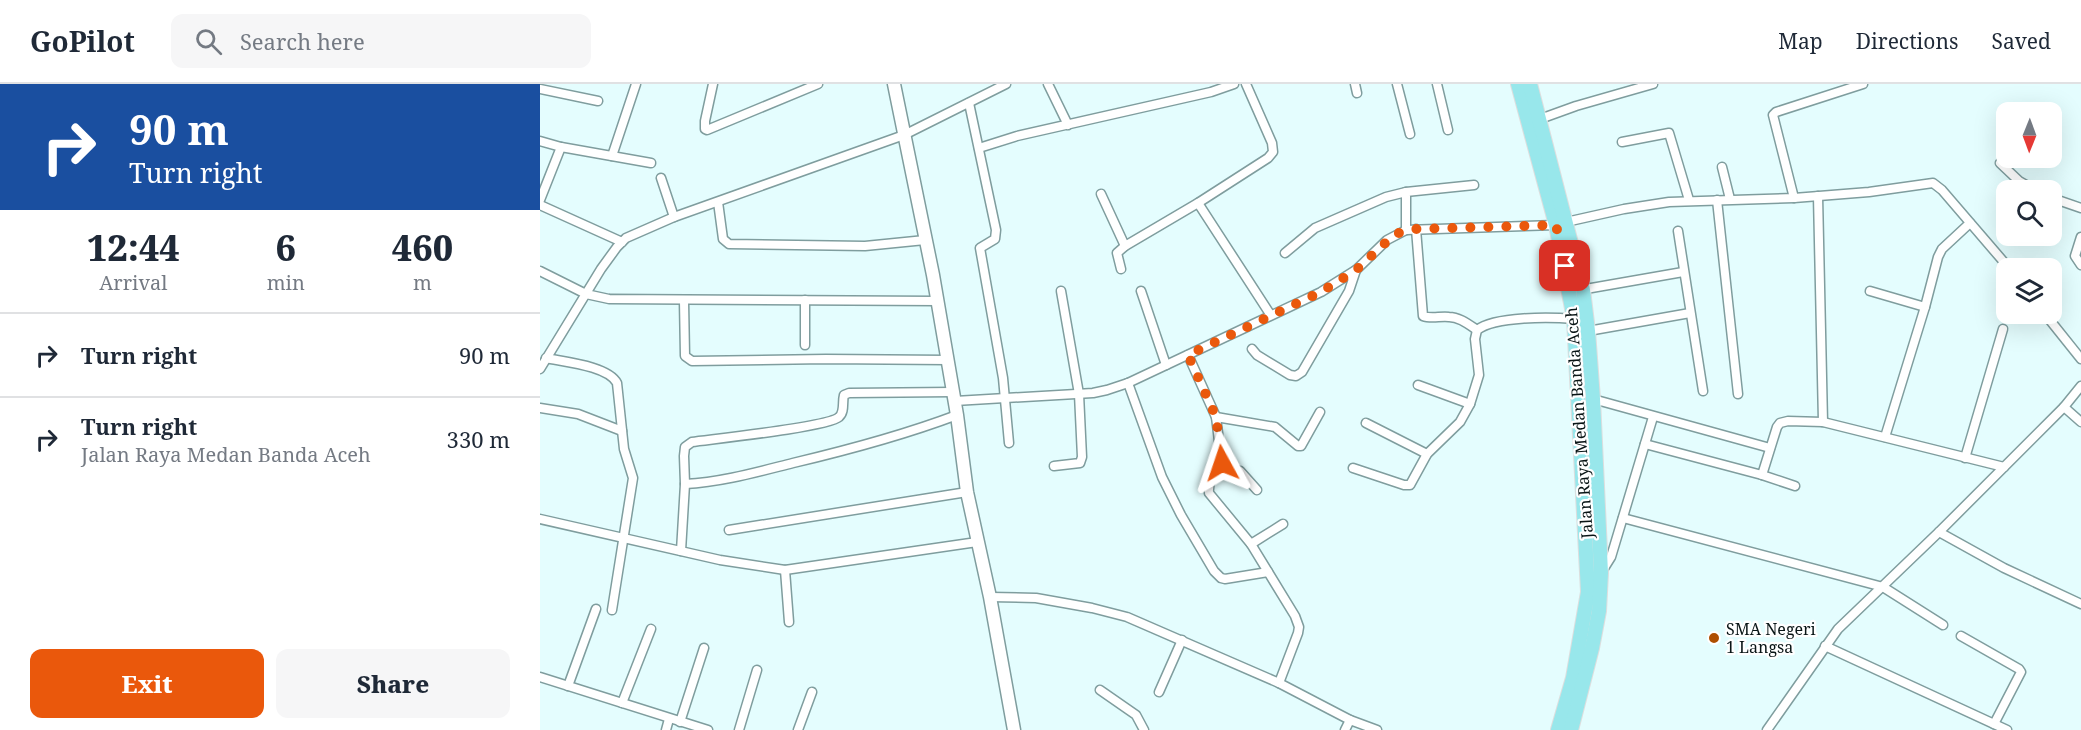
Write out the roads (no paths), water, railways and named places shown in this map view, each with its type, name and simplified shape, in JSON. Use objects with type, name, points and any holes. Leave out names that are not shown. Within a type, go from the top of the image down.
[{"type":"main road","points":[[894,84],[938,301],[967,492],[976,542],[990,597],[1014,730]]},
{"type":"main road","points":[[1518,84],[1561,224]]},
{"type":"main road","points":[[1530,84],[1540,119],[1576,291],[1588,331],[1593,399],[1601,573],[1596,631],[1571,730]]},
{"type":"main road","name":"Jalan Raya Medan Banda Aceh","points":[[1558,730],[1572,678],[1588,592],[1575,319],[1576,291]]},
{"type":"street","points":[[612,156],[636,84]]},
{"type":"street","points":[[713,84],[705,129],[818,84]]},
{"type":"street","points":[[540,369],[613,252],[635,233],[904,135],[1006,84]]},
{"type":"street","points":[[1048,84],[1068,125]]},
{"type":"street","points":[[979,148],[1017,136],[1211,92],[1234,84]]},
{"type":"street","points":[[1121,269],[1117,253],[1125,246],[1198,203],[1268,158],[1273,152],[1272,143],[1246,84]]},
{"type":"street","points":[[1397,84],[1410,134]]},
{"type":"street","points":[[1437,84],[1448,130]]},
{"type":"street","points":[[1540,119],[1653,84]]},
{"type":"street","points":[[1794,198],[1773,115],[1776,112],[1863,84]]},
{"type":"street","points":[[540,88],[598,101]]},
{"type":"street","points":[[969,103],[996,237],[980,248],[1006,397],[1009,443]]},
{"type":"street","points":[[1622,142],[1669,134],[1689,200]]},
{"type":"street","points":[[540,141],[561,147],[651,163]]},
{"type":"street","points":[[540,200],[561,147]]},
{"type":"street","points":[[1722,166],[1730,199]]},
{"type":"street","points":[[2005,168],[2018,180]]},
{"type":"street","points":[[661,178],[674,217]]},
{"type":"street","points":[[681,550],[685,484],[684,451],[692,442],[810,425],[836,419],[842,411],[843,398],[849,393],[1006,397],[1079,394],[1107,390],[1128,383],[1270,314],[1321,292],[1356,270],[1387,240],[1406,230],[1561,224],[1648,204],[1689,200],[1794,198],[1869,192],[1933,183],[1942,190],[2000,258]]},
{"type":"street","points":[[1285,253],[1315,228],[1386,197],[1406,192],[1474,185]]},
{"type":"street","points":[[1406,192],[1406,230]]},
{"type":"street","points":[[1101,194],[1125,246]]},
{"type":"street","points":[[1818,196],[1823,422]]},
{"type":"street","points":[[1717,200],[1738,394]]},
{"type":"street","points":[[2062,201],[2081,208]]},
{"type":"street","points":[[718,202],[723,239],[729,244],[864,246],[925,240]]},
{"type":"street","points":[[1198,203],[1270,314]]},
{"type":"street","points":[[540,205],[622,242]]},
{"type":"street","points":[[1885,437],[1925,307],[1938,256],[1942,249],[1970,223]]},
{"type":"street","points":[[1416,229],[1423,316],[1427,318],[1451,317],[1477,330]]},
{"type":"street","points":[[1678,231],[1703,391]]},
{"type":"street","points":[[2081,237],[2075,256],[2081,265]]},
{"type":"street","points":[[1252,349],[1257,355],[1290,375],[1296,376],[1302,372],[1349,291],[1356,270]]},
{"type":"street","points":[[540,271],[586,294],[609,299],[938,301]]},
{"type":"street","points":[[1576,291],[1683,272]]},
{"type":"street","points":[[1054,466],[1080,463],[1082,459],[1079,394],[1061,291]]},
{"type":"street","points":[[1141,291],[1166,365]]},
{"type":"street","points":[[1870,291],[1925,307]]},
{"type":"street","points":[[806,300],[806,345]]},
{"type":"street","points":[[684,301],[685,356],[692,361],[948,360]]},
{"type":"street","points":[[1588,331],[1690,313]]},
{"type":"street","points":[[1353,468],[1410,485],[1427,454],[1460,422],[1470,404],[1479,375],[1475,339],[1477,330],[1486,325],[1516,320],[1545,317],[1575,319]]},
{"type":"street","points":[[2053,324],[2081,359]]},
{"type":"street","points":[[1965,458],[2003,329]]},
{"type":"street","points":[[1188,355],[1216,417],[1224,468]]},
{"type":"street","points":[[546,358],[594,369],[614,378],[619,390],[622,431],[627,462],[633,478],[612,610]]},
{"type":"street","points":[[1128,383],[1162,477],[1214,571],[1225,579],[1268,572]]},
{"type":"street","points":[[1418,385],[1470,404]]},
{"type":"street","points":[[1767,730],[1825,646],[1852,613],[1883,587],[1939,532],[2064,407],[2081,386]]},
{"type":"street","points":[[1593,399],[1770,448]]},
{"type":"street","points":[[2064,407],[2081,422]]},
{"type":"street","points":[[540,408],[578,414],[622,431]]},
{"type":"street","points":[[1216,417],[1275,427],[1301,446],[1320,412]]},
{"type":"street","points":[[685,484],[722,481],[805,460],[957,415]]},
{"type":"street","points":[[1601,573],[1611,557],[1653,417]]},
{"type":"street","points":[[1762,475],[1780,423],[1788,422],[1823,422],[2004,467]]},
{"type":"street","points":[[1366,423],[1427,454]]},
{"type":"street","points":[[1646,444],[1795,486]]},
{"type":"street","points":[[1257,490],[1240,471],[1224,468],[1212,477],[1209,483],[1209,493],[1251,544],[1292,607],[1299,627],[1279,683]]},
{"type":"street","points":[[729,530],[967,492]]},
{"type":"street","points":[[1623,518],[1883,587],[1943,625]]},
{"type":"street","points":[[540,520],[785,570],[976,542]]},
{"type":"street","points":[[1251,544],[1283,524]]},
{"type":"street","points":[[1939,532],[2004,568],[2081,604]]},
{"type":"street","points":[[785,570],[789,622]]},
{"type":"street","points":[[990,597],[1036,598],[1127,617],[1279,683],[1350,720],[1377,730]]},
{"type":"street","points":[[568,686],[596,609]]},
{"type":"street","points":[[622,704],[651,629]]},
{"type":"street","points":[[1961,636],[2021,672],[1994,724]]},
{"type":"street","points":[[1159,692],[1182,640]]},
{"type":"street","points":[[1825,646],[2007,730]]},
{"type":"street","points":[[680,722],[704,648]]},
{"type":"street","points":[[739,730],[757,670]]},
{"type":"street","points":[[540,677],[708,730]]},
{"type":"street","points":[[1100,690],[1136,716],[1144,730]]},
{"type":"street","points":[[798,730],[812,692]]},
{"type":"street","points":[[666,730],[669,719]]},
{"type":"street","points":[[1345,730],[1350,720]]},
{"type":"place","name":"SMA Negeri 1 Langsa","points":[[1714,638]]}]
